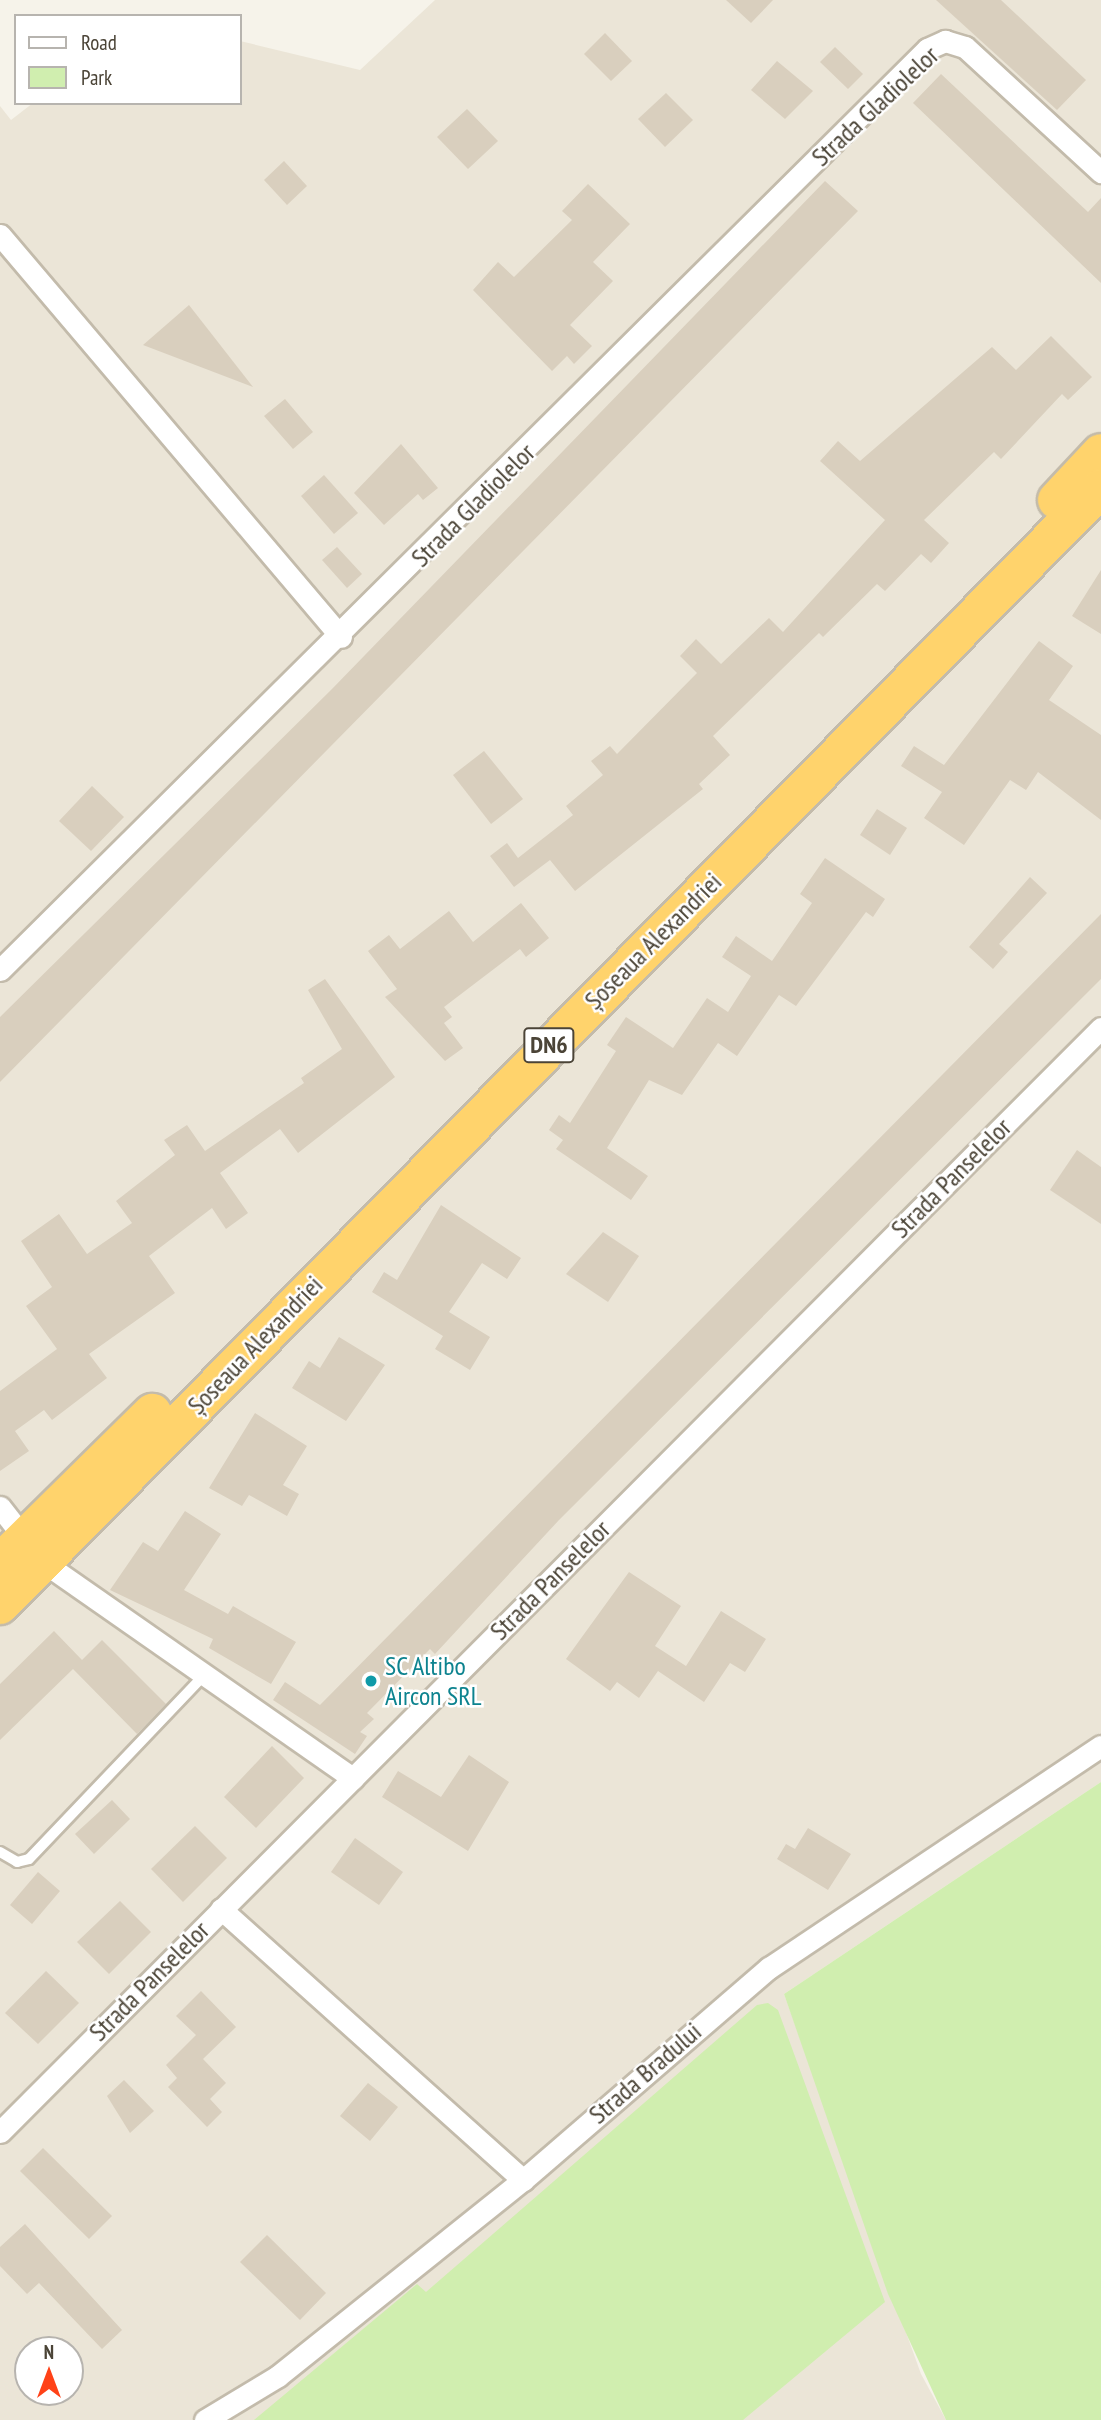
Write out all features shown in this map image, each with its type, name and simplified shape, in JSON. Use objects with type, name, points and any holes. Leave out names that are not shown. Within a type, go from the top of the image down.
[{"type":"highway","name":"Șoseaua Alexandriei","points":[[0,1605],[22,1554],[1101,453]]},
{"type":"highway","name":"Șoseaua Alexandriei","points":[[22,1554],[1101,488]]},
{"type":"street","name":"Strada Gladiolelor","points":[[0,970],[341,637],[927,49],[945,41],[965,47],[1101,172]]},
{"type":"street","points":[[0,235],[341,637]]},
{"type":"street","name":"Strada Panselelor","points":[[0,2132],[1101,1028]]},
{"type":"street","points":[[0,1507],[22,1554],[205,1674],[353,1777]]},
{"type":"street","name":"Strada Bradului","points":[[205,2420],[230,2414],[523,2180],[769,1968],[1101,1746]]},
{"type":"street","points":[[221,1909],[523,2180]]},
{"type":"lane","points":[[0,1852],[16,1861],[29,1859],[205,1674]]},
{"type":"shaded area","points":[[435,0],[1101,0],[1101,1782],[784,1994],[921,2374],[946,2420],[0,2420],[0,106],[11,120],[30,105],[242,105],[242,41],[360,70]]},
{"type":"green space","points":[[1101,1782],[1101,2420],[946,2420],[888,2294],[784,1994]]},
{"type":"green space","points":[[768,2003],[778,2010],[885,2302],[743,2420],[254,2420],[417,2284],[426,2292],[757,2005]]},
{"type":"building","points":[[726,0],[773,0],[751,23]]},
{"type":"building","points":[[936,0],[1001,0],[1086,80],[1057,110]]},
{"type":"building","points":[[605,33],[632,61],[611,81],[584,54]]},
{"type":"building","points":[[835,47],[863,74],[848,89],[820,62]]},
{"type":"building","points":[[777,61],[813,91],[785,119],[751,90]]},
{"type":"building","points":[[941,74],[1088,212],[1101,198],[1101,283],[913,103]]},
{"type":"building","points":[[666,93],[693,120],[665,147],[638,119]]},
{"type":"building","points":[[467,109],[498,141],[468,169],[437,137]]},
{"type":"building","points":[[284,161],[307,186],[287,205],[264,180]]},
{"type":"building","points":[[825,181],[858,211],[0,1082],[0,1017],[332,689]]},
{"type":"building","points":[[588,184],[630,224],[593,262],[613,281],[570,325],[592,346],[574,364],[567,356],[552,371],[473,290],[498,262],[514,277],[572,220],[562,211]]},
{"type":"building","points":[[189,305],[253,387],[143,345]]},
{"type":"building","points":[[1051,336],[1092,377],[1068,400],[1062,394],[1001,459],[994,452],[924,520],[949,543],[931,563],[921,554],[885,591],[877,584],[823,637],[819,633],[713,736],[730,755],[699,784],[703,789],[575,891],[550,860],[514,887],[490,856],[507,843],[518,858],[573,815],[566,806],[603,775],[591,761],[610,746],[617,754],[697,673],[680,656],[696,639],[721,664],[769,618],[783,632],[885,520],[820,461],[838,441],[860,461],[992,347],[1016,370]]},
{"type":"building","points":[[285,399],[313,432],[293,449],[264,416]]},
{"type":"building","points":[[401,444],[438,488],[423,500],[418,494],[384,525],[354,493]]},
{"type":"building","points":[[324,475],[358,513],[334,534],[301,496]]},
{"type":"building","points":[[337,547],[362,574],[347,588],[322,560]]},
{"type":"building","points":[[1101,570],[1101,634],[1072,616]]},
{"type":"building","points":[[1039,641],[1073,666],[1049,700],[1101,735],[1101,820],[1038,772],[1026,790],[1010,780],[964,845],[924,818],[942,792],[901,766],[914,746],[944,765]]},
{"type":"building","points":[[484,751],[523,799],[491,824],[453,775]]},
{"type":"building","points":[[92,786],[124,817],[91,851],[59,821]]},
{"type":"building","points":[[877,809],[907,828],[890,855],[860,835]]},
{"type":"building","points":[[825,858],[885,899],[873,917],[866,912],[796,1006],[779,995],[737,1056],[718,1043],[682,1095],[649,1080],[607,1148],[648,1176],[631,1200],[556,1149],[563,1140],[549,1130],[559,1115],[570,1123],[616,1051],[607,1045],[626,1017],[673,1048],[707,998],[728,1012],[751,976],[722,957],[736,936],[772,961],[812,903],[800,894]]},
{"type":"building","points":[[1030,877],[1047,893],[999,944],[1008,952],[993,969],[969,947]]},
{"type":"building","points":[[521,903],[549,938],[526,957],[520,949],[444,1007],[452,1017],[444,1023],[463,1048],[445,1061],[385,997],[397,989],[368,951],[389,935],[400,949],[449,911],[473,942]]},
{"type":"building","points":[[1101,914],[1101,979],[559,1520],[435,1654],[430,1649],[367,1713],[374,1719],[360,1732],[367,1736],[355,1754],[273,1700],[285,1682],[320,1705]]},
{"type":"building","points":[[325,979],[395,1077],[298,1153],[280,1129],[220,1173],[248,1213],[226,1229],[212,1208],[149,1256],[175,1293],[89,1354],[107,1378],[52,1420],[44,1410],[15,1431],[29,1451],[0,1471],[0,1391],[57,1349],[26,1306],[52,1287],[21,1241],[59,1214],[87,1254],[132,1223],[116,1201],[175,1155],[164,1140],[187,1125],[205,1151],[304,1083],[301,1078],[342,1049],[308,990]]},
{"type":"building","points":[[1077,1150],[1101,1167],[1101,1224],[1050,1190]]},
{"type":"building","points":[[441,1205],[521,1258],[507,1279],[482,1263],[449,1312],[490,1337],[470,1370],[435,1349],[443,1336],[372,1292],[384,1272],[397,1280]]},
{"type":"building","points":[[603,1232],[639,1256],[608,1302],[566,1274]]},
{"type":"building","points":[[339,1337],[385,1365],[346,1421],[292,1388],[309,1361],[320,1368]]},
{"type":"building","points":[[255,1413],[307,1446],[283,1485],[299,1494],[287,1516],[249,1495],[242,1506],[209,1488]]},
{"type":"building","points":[[185,1511],[221,1534],[184,1590],[228,1614],[233,1606],[296,1642],[271,1684],[209,1648],[213,1639],[110,1590],[143,1542],[158,1551]]},
{"type":"building","points":[[629,1572],[681,1606],[655,1646],[686,1666],[721,1611],[766,1639],[745,1672],[730,1663],[704,1702],[658,1671],[639,1698],[617,1682],[610,1691],[566,1659]]},
{"type":"building","points":[[54,1631],[82,1660],[102,1640],[166,1704],[137,1734],[73,1669],[0,1740],[0,1684]]},
{"type":"building","points":[[272,1746],[304,1778],[256,1828],[224,1797]]},
{"type":"building","points":[[469,1755],[509,1782],[468,1851],[382,1797],[398,1771],[441,1797]]},
{"type":"building","points":[[112,1800],[130,1819],[94,1854],[75,1834]]},
{"type":"building","points":[[195,1826],[227,1858],[183,1902],[151,1869]]},
{"type":"building","points":[[808,1828],[851,1854],[828,1890],[777,1859],[786,1844],[795,1849]]},
{"type":"building","points":[[355,1838],[403,1872],[379,1905],[331,1872]]},
{"type":"building","points":[[38,1872],[60,1891],[32,1924],[10,1905]]},
{"type":"building","points":[[120,1901],[151,1932],[109,1974],[77,1942]]},
{"type":"building","points":[[46,1971],[79,2003],[38,2044],[5,2013]]},
{"type":"building","points":[[201,1991],[236,2027],[203,2059],[226,2083],[210,2099],[222,2112],[207,2127],[168,2087],[177,2078],[166,2065],[196,2035],[176,2016]]},
{"type":"building","points":[[124,2080],[154,2111],[130,2133],[107,2096]]},
{"type":"building","points":[[368,2083],[398,2107],[370,2141],[340,2116]]},
{"type":"building","points":[[43,2148],[112,2216],[89,2239],[20,2171]]},
{"type":"building","points":[[25,2224],[122,2330],[102,2349],[39,2283],[27,2294],[0,2266],[0,2247]]},
{"type":"building","points":[[267,2235],[326,2293],[300,2320],[240,2262]]},
{"type":"place","name":"SC Altibo Aircon SRL","points":[[371,1681]]}]
